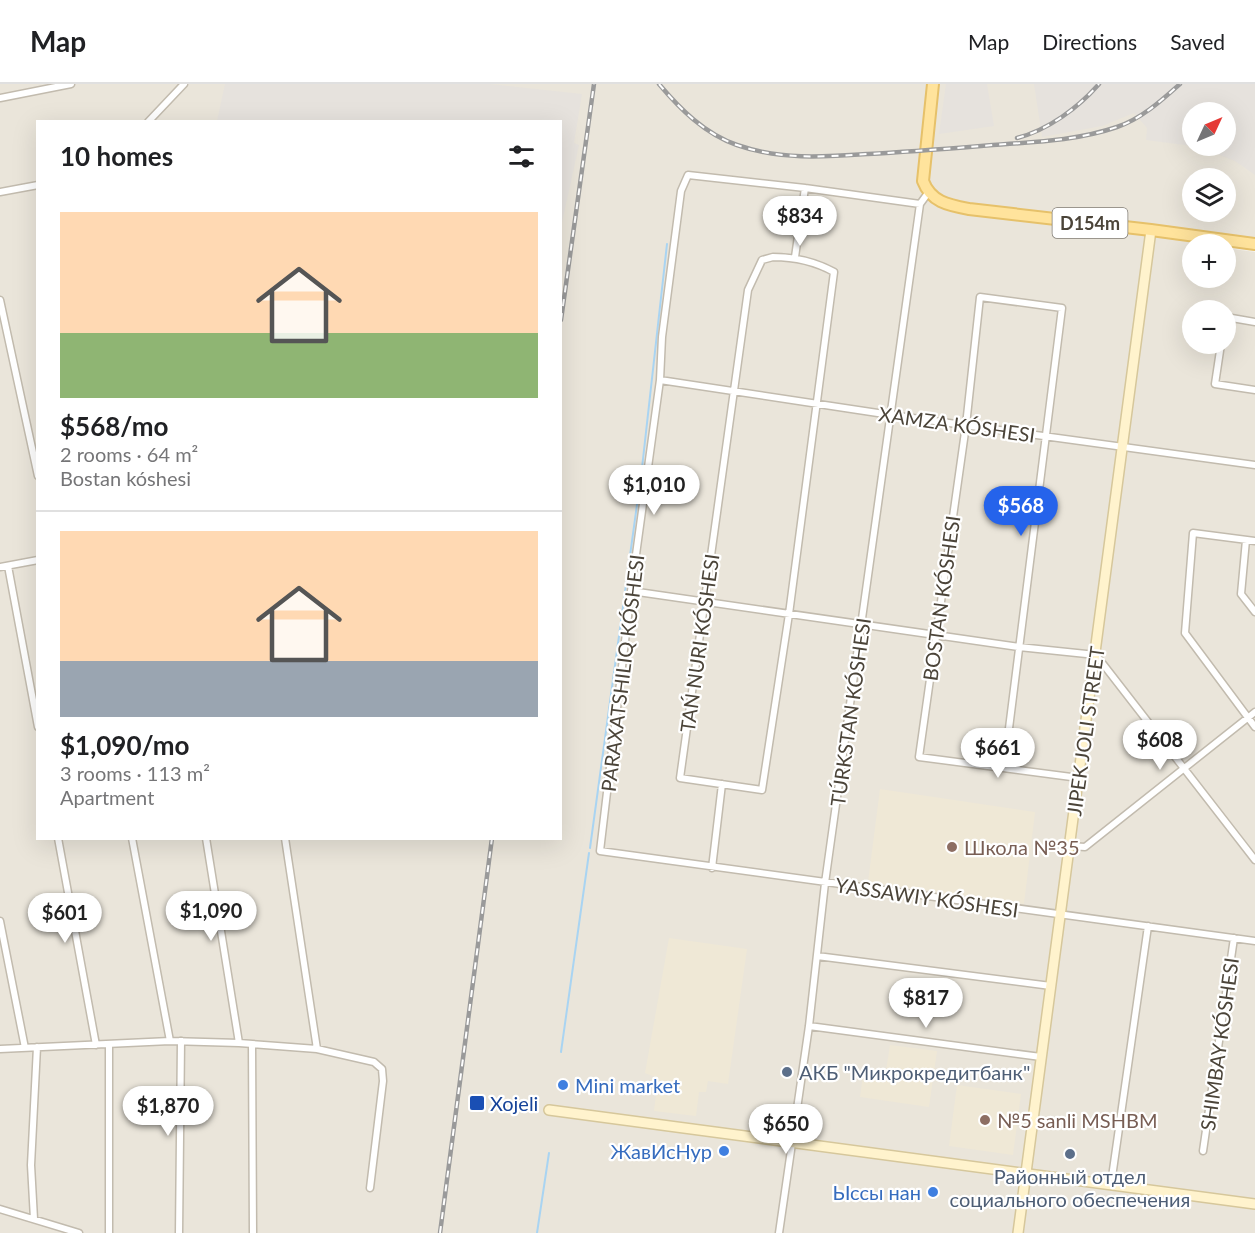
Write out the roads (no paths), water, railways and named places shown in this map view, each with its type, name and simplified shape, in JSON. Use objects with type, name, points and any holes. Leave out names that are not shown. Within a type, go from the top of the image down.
[{"type":"main road","points":[[928,193],[923,181],[923,169],[933,84]]},
{"type":"main road","name":"D154m","points":[[928,193],[950,206],[1255,244]]},
{"type":"street","points":[[0,98],[44,87],[71,84]]},
{"type":"street","points":[[150,120],[184,84]]},
{"type":"street","points":[[920,204],[688,175],[681,191],[662,337],[660,380],[631,591],[1019,647],[1096,655],[1255,860]]},
{"type":"street","points":[[0,192],[36,185]]},
{"type":"street","points":[[795,257],[805,188]]},
{"type":"street","name":"TÚRKSTAN KÓSHESI","points":[[779,1233],[809,1026],[825,883],[920,204],[928,193]]},
{"type":"street","name":"JIPEK JOLI STREET","points":[[1018,1233],[1151,230]]},
{"type":"street","points":[[773,257],[795,257],[834,272],[789,614],[762,790],[680,778],[748,290],[762,260],[773,257]]},
{"type":"street","name":"BOSTAN KÓSHESI","points":[[1004,768],[919,757],[966,425],[981,297],[1062,308],[1046,436]]},
{"type":"street","points":[[0,300],[36,465]]},
{"type":"street","points":[[1236,319],[1255,322]]},
{"type":"street","points":[[1220,354],[1215,384],[1255,390]]},
{"type":"street","name":"XAMZA KÓSHESI","points":[[660,380],[891,415],[1255,465]]},
{"type":"street","points":[[1046,436],[1004,768],[1079,778]]},
{"type":"street","points":[[1255,542],[1193,533],[1185,633],[1255,727]]},
{"type":"street","points":[[1246,540],[1241,594],[1255,612]]},
{"type":"street","points":[[0,567],[36,560]]},
{"type":"street","points":[[8,566],[36,716]]},
{"type":"street","name":"YASSAWIY KÓSHESI","points":[[631,591],[600,851],[1255,941]]},
{"type":"street","points":[[1070,846],[1085,847],[1255,712]]},
{"type":"street","points":[[712,868],[722,784]]},
{"type":"street","points":[[58,840],[96,1045]]},
{"type":"street","points":[[132,840],[170,1041]]},
{"type":"street","points":[[206,840],[239,1043]]},
{"type":"street","points":[[285,840],[317,1049]]},
{"type":"street","points":[[0,921],[25,1048]]},
{"type":"street","points":[[1111,1184],[1148,926]]},
{"type":"street","name":"SHIMBAY KÓSHESI","points":[[1203,1151],[1234,938]]},
{"type":"street","points":[[817,956],[1051,986]]},
{"type":"street","points":[[809,1026],[1041,1056]]},
{"type":"street","points":[[0,1049],[170,1041],[239,1043],[317,1049],[374,1062],[382,1069],[383,1081],[370,1188]]},
{"type":"street","points":[[179,1233],[181,1041]]},
{"type":"street","points":[[252,1044],[253,1233]]},
{"type":"street","points":[[109,1233],[110,1045]]},
{"type":"street","points":[[34,1219],[31,1165],[37,1047]]},
{"type":"street","points":[[549,1110],[1255,1204]]},
{"type":"street","points":[[0,1209],[79,1233]]},
{"type":"waterway","points":[[590,848],[642,468],[667,244]]},
{"type":"waterway","points":[[561,1052],[589,853]]},
{"type":"waterway","points":[[537,1233],[549,1153]]},
{"type":"railway","points":[[562,313],[594,84]]},
{"type":"railway","points":[[659,84],[694,120],[725,140],[769,153],[818,156],[1033,142],[1084,136],[1117,127],[1134,119],[1180,84]]},
{"type":"railway","points":[[1017,138],[1040,130],[1062,117],[1099,84]]},
{"type":"railway","points":[[440,1233],[492,840]]},
{"type":"place","name":"Школа №35","points":[[952,847]]},
{"type":"place","name":"АКБ \"Микрокредитбанк\"","points":[[787,1072]]},
{"type":"place","name":"Mini market","points":[[563,1085]]},
{"type":"place","name":"Xojeli","points":[[477,1103]]},
{"type":"place","name":"№5 sanli MSHBM","points":[[985,1120]]},
{"type":"place","name":"ЖавИсНур","points":[[724,1151]]},
{"type":"place","name":"Районный отдел социального обеспечения","points":[[1070,1154]]},
{"type":"place","name":"Ыссы нан","points":[[933,1192]]}]
